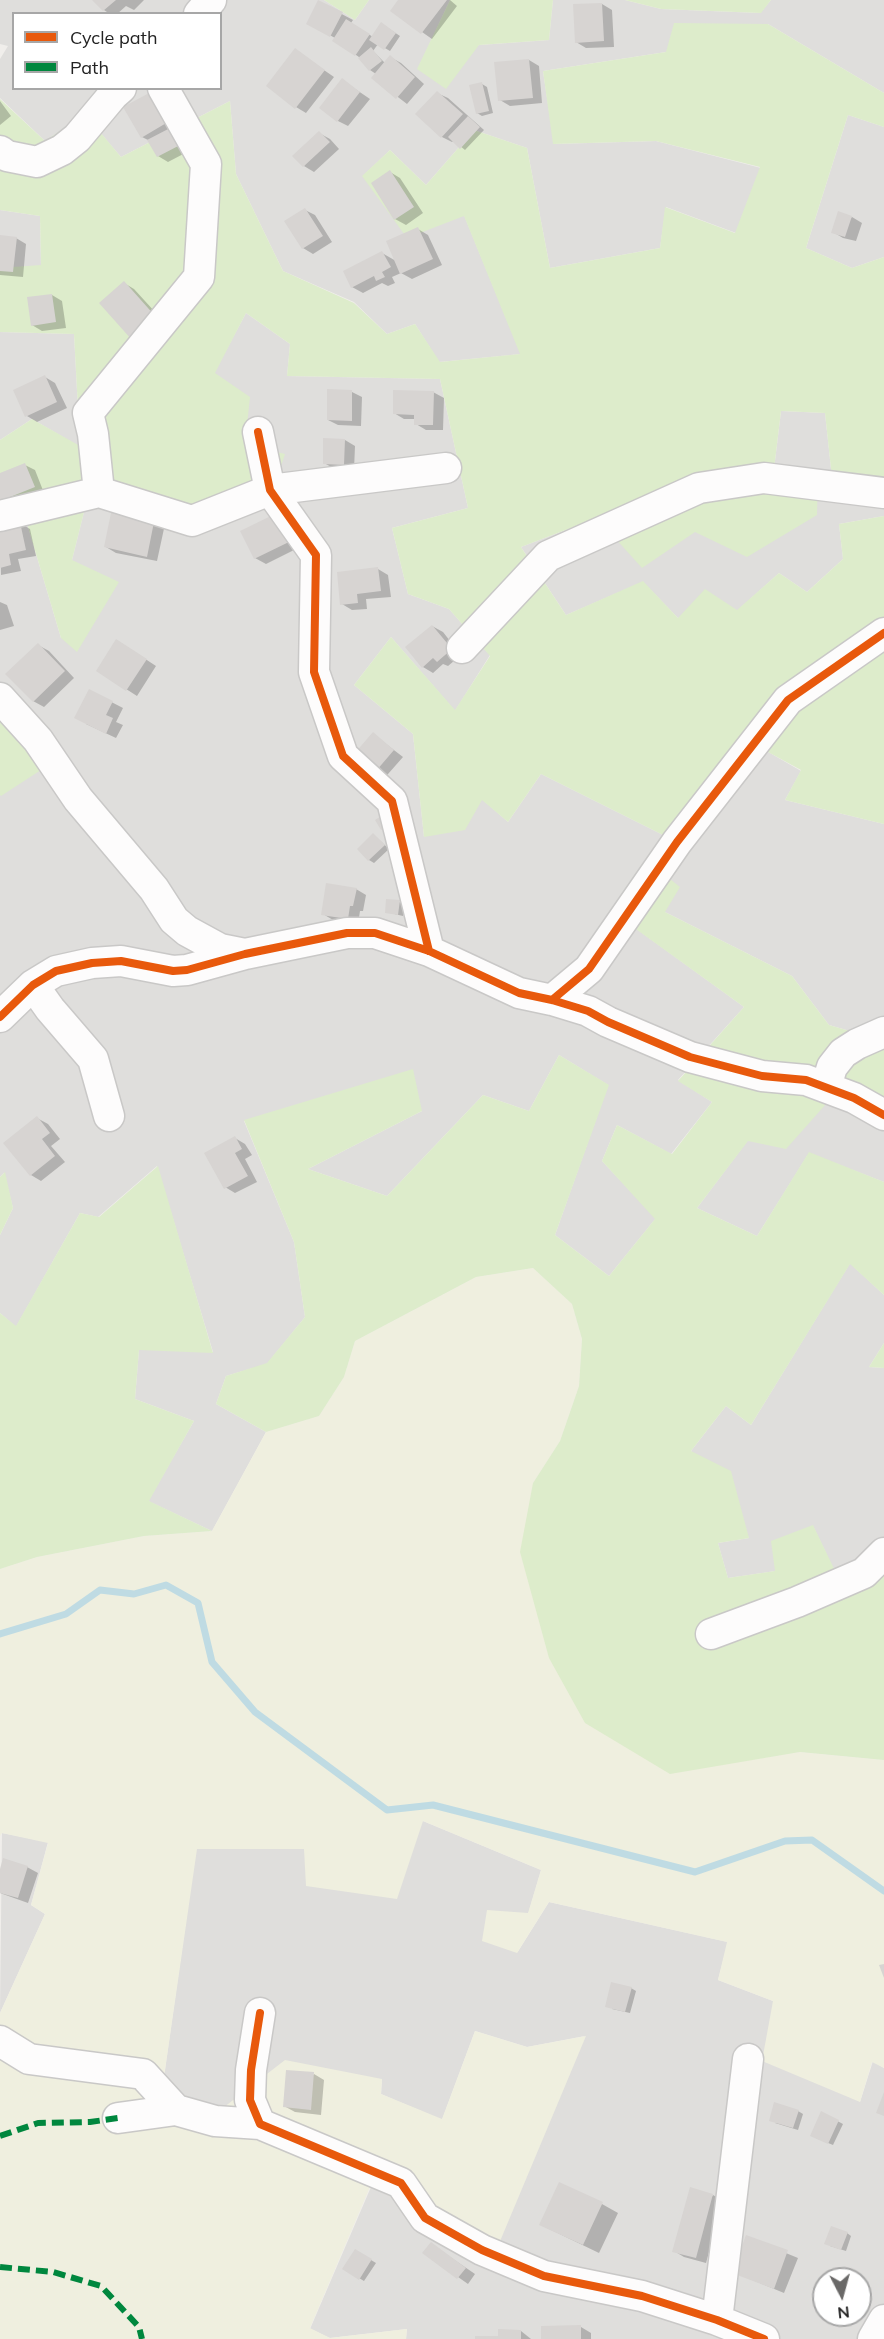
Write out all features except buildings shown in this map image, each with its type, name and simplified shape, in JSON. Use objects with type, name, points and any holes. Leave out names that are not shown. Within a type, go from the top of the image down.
[{"type":"street","points":[[201,12],[211,0]]},
{"type":"street","points":[[0,151],[7,156],[37,162],[62,150],[77,138],[118,90]]},
{"type":"street","points":[[99,492],[93,434],[88,413],[199,277],[206,164],[163,90]]},
{"type":"street","points":[[258,432],[270,490],[316,555],[314,672],[343,756],[392,801],[429,951]]},
{"type":"street","points":[[0,516],[99,492],[192,521],[270,490],[446,468]]},
{"type":"street","points":[[462,648],[548,556],[699,488],[764,478],[884,493]]},
{"type":"street","points":[[552,1000],[589,969],[677,842],[788,700],[884,633]]},
{"type":"street","points":[[0,698],[38,740],[78,799],[154,889],[174,920],[187,931],[220,949],[245,954]]},
{"type":"street","points":[[0,1017],[33,985],[56,971],[92,963],[121,961],[173,971],[187,970],[245,954],[346,933],[375,933],[429,951],[519,993],[588,1011],[690,1057],[741,1072],[806,1080],[854,1098],[884,1115]]},
{"type":"street","points":[[33,985],[50,1009],[93,1059],[109,1116]]},
{"type":"street","points":[[826,1087],[832,1067],[843,1053],[884,1032]]},
{"type":"street","points":[[711,1634],[864,1573],[884,1553]]},
{"type":"street","points":[[260,2013],[251,2070],[250,2100],[260,2124]]},
{"type":"street","points":[[0,2041],[29,2060],[143,2074],[176,2110]]},
{"type":"street","points":[[705,2325],[748,2059]]},
{"type":"street","points":[[118,2118],[176,2110],[215,2121],[260,2124],[401,2183],[425,2218],[493,2254],[544,2276],[642,2296],[705,2325],[764,2339]]},
{"type":"street","points":[[873,2339],[884,2319]]},
{"type":"shaded area","points":[[0,0],[324,0],[355,20],[369,0],[450,0],[418,69],[479,45],[549,40],[553,0],[625,0],[661,9],[760,13],[771,0],[884,0],[884,93],[768,24],[666,52],[543,71],[554,144],[656,141],[761,168],[736,233],[666,207],[660,248],[550,268],[527,148],[474,130],[426,185],[390,150],[363,176],[464,215],[521,354],[439,362],[415,324],[387,334],[354,302],[283,271],[236,174],[230,101],[121,157],[85,115],[45,141],[0,98],[0,59],[8,46],[0,44]]},
{"type":"shaded area","points":[[848,115],[884,127],[884,257],[852,268],[806,248]]},
{"type":"shaded area","points":[[0,210],[40,216],[41,266],[0,268]]},
{"type":"shaded area","points":[[246,313],[290,344],[287,376],[440,379],[468,508],[392,528],[408,594],[449,609],[490,655],[455,711],[391,637],[354,685],[413,734],[424,837],[482,799],[508,822],[541,774],[671,839],[746,739],[801,771],[785,800],[884,824],[884,1026],[874,1038],[829,1025],[792,976],[665,912],[616,914],[744,1007],[678,1080],[712,1102],[671,1154],[617,1125],[602,1161],[656,1218],[609,1276],[555,1235],[608,1085],[559,1055],[529,1111],[483,1095],[387,1196],[308,1169],[422,1111],[244,1121],[294,1242],[305,1317],[267,1364],[226,1376],[216,1404],[266,1432],[212,1531],[148,1501],[194,1421],[135,1399],[139,1349],[213,1352],[157,1166],[98,1217],[80,1213],[16,1327],[0,1313],[0,1235],[13,1208],[4,1173],[0,1177],[0,506],[20,500],[61,638],[72,560],[92,480],[245,444],[214,373]]},
{"type":"shaded area","points":[[0,332],[74,334],[80,447],[32,419],[0,440]]},
{"type":"shaded area","points":[[781,411],[825,413],[832,478],[884,478],[884,516],[839,524],[843,559],[807,592],[779,573],[737,611],[678,618],[643,582],[566,615],[521,547],[597,518],[774,469]]},
{"type":"shaded area","points":[[835,1094],[884,1116],[884,1182],[809,1153],[757,1236],[697,1208],[748,1140]]},
{"type":"shaded area","points":[[850,1263],[884,1295],[884,1343],[869,1367],[884,1368],[884,1558],[839,1581],[813,1526],[776,1571],[728,1578],[718,1543],[749,1538],[691,1451],[726,1406],[751,1425]]},
{"type":"shaded area","points":[[423,1821],[541,1870],[517,1953],[549,1902],[728,1942],[718,1980],[773,2001],[860,2102],[873,2061],[884,2068],[884,2339],[406,2339],[407,2329],[330,2338],[310,2329],[371,2187],[585,2036],[527,2047],[475,2031],[442,2120],[381,2094],[382,2079],[207,2122],[162,2091],[196,1849],[305,1849]]},
{"type":"shaded area","points":[[2,1833],[48,1842],[31,1905],[45,1914],[0,2013]]},
{"type":"green space","points":[[324,0],[369,0],[355,20]]},
{"type":"green space","points":[[450,0],[553,0],[549,40],[479,45],[446,89],[417,69]]},
{"type":"green space","points":[[625,0],[771,0],[761,13],[661,9]]},
{"type":"green space","points":[[674,23],[768,24],[884,93],[884,127],[848,115],[806,248],[852,268],[884,257],[884,478],[832,478],[825,413],[781,411],[774,469],[818,472],[817,515],[747,557],[695,532],[642,568],[597,518],[521,547],[566,615],[643,581],[678,618],[705,589],[737,610],[779,573],[807,592],[843,559],[839,524],[884,516],[884,824],[785,800],[801,770],[746,740],[671,839],[541,774],[508,822],[482,800],[465,830],[424,837],[413,734],[354,685],[391,637],[455,710],[490,656],[449,609],[408,594],[392,528],[468,508],[440,379],[287,376],[290,344],[246,313],[215,373],[250,397],[245,444],[285,454],[276,481],[205,512],[92,480],[72,560],[119,582],[77,652],[61,638],[20,500],[0,506],[0,440],[32,419],[80,446],[74,334],[0,332],[0,268],[41,265],[40,216],[0,210],[0,99],[45,141],[85,114],[121,157],[230,101],[236,174],[283,271],[354,303],[387,334],[415,324],[440,362],[520,354],[464,216],[407,238],[362,176],[390,150],[426,185],[474,130],[527,148],[550,268],[660,248],[665,207],[735,233],[760,167],[656,141],[553,144],[543,71],[666,52]]},
{"type":"green space","points":[[0,685],[41,770],[1,796],[0,795]]},
{"type":"green space","points":[[646,860],[680,887],[665,912],[792,976],[829,1025],[874,1038],[884,1026],[884,1116],[835,1094],[786,1149],[748,1141],[697,1208],[757,1236],[809,1152],[884,1182],[884,1295],[850,1264],[751,1425],[726,1406],[691,1451],[731,1471],[749,1538],[718,1543],[728,1578],[775,1571],[771,1541],[813,1525],[840,1581],[884,1558],[884,1760],[800,1752],[670,1774],[585,1723],[549,1658],[520,1552],[533,1483],[560,1441],[579,1386],[582,1339],[572,1304],[533,1268],[476,1277],[355,1341],[344,1377],[319,1416],[266,1432],[216,1404],[226,1376],[267,1363],[305,1317],[294,1242],[244,1120],[413,1069],[422,1111],[308,1169],[387,1196],[483,1095],[529,1111],[559,1055],[609,1085],[555,1235],[609,1276],[655,1219],[602,1161],[617,1125],[672,1154],[712,1102],[678,1081],[744,1007],[615,914]]},
{"type":"green space","points":[[158,1166],[213,1353],[139,1350],[135,1399],[194,1421],[149,1501],[212,1531],[144,1536],[37,1557],[0,1569],[0,1313],[16,1326],[80,1213],[99,1217]]},
{"type":"green space","points":[[5,1172],[13,1208],[0,1235],[0,1177]]},
{"type":"green space","points":[[533,1268],[572,1304],[582,1339],[579,1386],[560,1441],[533,1483],[737,1762],[800,1752],[884,1760],[884,2068],[872,2062],[860,2102],[762,2061],[773,2001],[718,1980],[727,1942],[549,1902],[517,1953],[482,1941],[487,1910],[528,1913],[541,1870],[423,1821],[397,1899],[306,1886],[304,1849],[197,1849],[162,2091],[206,2121],[285,2060],[382,2079],[381,2094],[442,2119],[475,2031],[527,2047],[586,2036],[498,2246],[370,2187],[310,2328],[330,2338],[407,2329],[406,2339],[0,2339],[0,2013],[45,1914],[31,1905],[48,1843],[2,1833],[0,1836],[0,1569],[37,1557],[144,1536],[212,1531],[266,1432],[319,1416],[344,1377],[355,1341],[476,1277]]},
{"type":"green space","points":[[884,1343],[884,1368],[869,1367]]},
{"type":"waterway","points":[[0,1634],[66,1614],[100,1590],[134,1594],[166,1585],[198,1603],[212,1662],[255,1712],[387,1810],[433,1805],[695,1872],[785,1841],[812,1840],[884,1891]]},
{"type":"marked path","points":[[0,2136],[38,2123],[90,2122],[118,2118]]},
{"type":"marked path","points":[[0,2267],[53,2272],[101,2286],[139,2327],[142,2339]]},
{"type":"cycle path","points":[[258,432],[270,490],[316,555],[314,672],[343,756],[392,801],[429,951]]},
{"type":"cycle path","points":[[552,1000],[589,969],[677,842],[788,700],[884,633]]},
{"type":"cycle path","points":[[0,1017],[33,985],[56,971],[92,963],[121,961],[173,971],[187,970],[245,954],[347,933],[375,933],[429,951],[519,993],[588,1011],[608,1022],[690,1057],[762,1076],[806,1080],[854,1098],[884,1115]]},
{"type":"cycle path","points":[[260,2013],[251,2070],[250,2100],[260,2124],[401,2183],[425,2218],[482,2250],[544,2276],[642,2296],[717,2320],[764,2339]]}]
